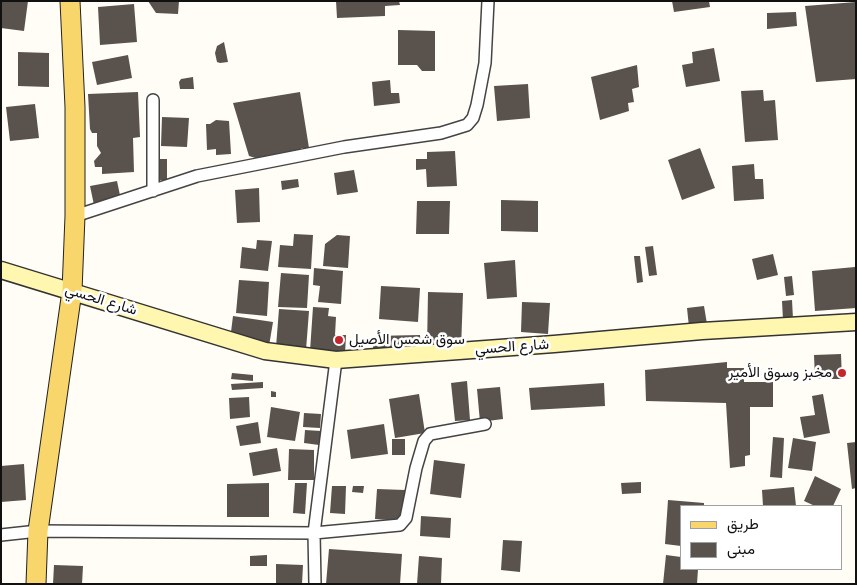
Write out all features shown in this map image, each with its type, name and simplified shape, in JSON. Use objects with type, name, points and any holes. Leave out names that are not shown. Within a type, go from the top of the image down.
[{"type":"main road","points":[[36,584],[38,531],[72,291],[75,216],[75,107],[70,1]]},
{"type":"street","points":[[75,216],[197,176],[344,147],[441,134],[467,125],[473,118],[477,106],[485,63],[488,1]]},
{"type":"street","points":[[153,100],[153,191]]},
{"type":"street","name":"شارع الحسي","points":[[1,270],[265,351],[336,360],[702,331],[856,322]]},
{"type":"street","points":[[315,584],[314,533],[336,360]]},
{"type":"street","points":[[1,534],[38,531],[314,533],[400,525],[406,518],[416,468],[424,441],[430,434],[486,424]]},
{"type":"building","points":[[1,1],[28,1],[24,31],[1,28]]},
{"type":"building","points":[[148,1],[179,1],[178,14],[156,13]]},
{"type":"building","points":[[336,1],[399,1],[400,5],[385,6],[385,16],[337,18]]},
{"type":"building","points":[[672,1],[709,1],[710,7],[674,12]]},
{"type":"building","points":[[856,2],[856,79],[816,82],[805,6]]},
{"type":"building","points":[[134,4],[137,42],[100,45],[98,7]]},
{"type":"building","points":[[796,12],[797,26],[767,29],[767,13]]},
{"type":"building","points":[[398,30],[435,31],[435,71],[422,71],[417,65],[398,65]]},
{"type":"building","points":[[224,42],[228,62],[220,63],[217,62],[215,53],[217,46]]},
{"type":"building","points":[[714,48],[720,81],[686,87],[682,65],[693,63],[692,52]]},
{"type":"building","points":[[18,52],[49,53],[49,87],[18,86]]},
{"type":"building","points":[[128,55],[132,78],[97,85],[92,62]]},
{"type":"building","points":[[637,65],[639,87],[632,89],[634,102],[628,103],[629,111],[600,120],[591,77]]},
{"type":"building","points":[[193,77],[194,89],[180,89],[179,82],[181,79]]},
{"type":"building","points":[[390,80],[391,93],[399,93],[400,103],[374,106],[372,82]]},
{"type":"building","points":[[528,84],[530,118],[497,121],[494,86]]},
{"type":"building","points":[[763,90],[764,101],[775,100],[778,140],[745,142],[741,91]]},
{"type":"building","points":[[138,92],[140,137],[133,138],[134,172],[102,174],[102,167],[95,167],[94,161],[101,153],[97,146],[97,133],[92,133],[90,129],[88,94]]},
{"type":"building","points":[[300,92],[309,148],[301,148],[302,152],[259,159],[249,156],[233,103]]},
{"type":"building","points":[[35,104],[39,138],[10,141],[6,107]]},
{"type":"building","points":[[162,117],[189,118],[187,147],[161,146]]},
{"type":"building","points":[[216,120],[229,121],[231,154],[216,155],[216,149],[207,150],[206,124]]},
{"type":"building","points":[[700,148],[715,188],[682,200],[668,160]]},
{"type":"building","points":[[455,151],[457,186],[427,187],[426,169],[416,170],[416,159],[427,159],[427,152]]},
{"type":"building","points":[[159,159],[167,159],[167,180],[159,180]]},
{"type":"building","points":[[754,164],[755,179],[763,179],[764,199],[734,201],[732,166]]},
{"type":"building","points":[[354,170],[358,192],[337,195],[334,173]]},
{"type":"building","points":[[298,179],[299,187],[282,190],[281,181]]},
{"type":"building","points":[[117,181],[121,200],[94,205],[90,186]]},
{"type":"building","points":[[259,188],[260,222],[237,223],[235,190]]},
{"type":"building","points":[[501,200],[538,201],[538,232],[501,231]]},
{"type":"building","points":[[417,201],[450,201],[449,234],[416,234]]},
{"type":"building","points":[[294,234],[313,235],[311,269],[278,267],[280,245],[293,246]]},
{"type":"building","points":[[337,235],[350,236],[348,268],[323,266],[325,244]]},
{"type":"building","points":[[257,240],[272,241],[268,271],[240,268],[242,247],[256,249]]},
{"type":"building","points":[[653,246],[657,275],[649,276],[645,247]]},
{"type":"building","points":[[773,254],[778,275],[757,280],[752,259]]},
{"type":"building","points":[[634,256],[640,256],[643,282],[637,283]]},
{"type":"building","points":[[515,260],[517,297],[487,299],[484,263]]},
{"type":"building","points":[[855,267],[856,308],[815,311],[812,271]]},
{"type":"building","points":[[314,268],[343,271],[341,304],[318,302],[320,286],[313,285]]},
{"type":"building","points":[[281,273],[309,275],[307,308],[278,307]]},
{"type":"building","points":[[792,276],[794,295],[786,296],[784,277]]},
{"type":"building","points":[[239,280],[269,282],[267,316],[236,313]]},
{"type":"building","points":[[381,286],[420,288],[418,322],[379,319]]},
{"type":"building","points":[[428,292],[463,293],[461,349],[427,348]]},
{"type":"building","points":[[792,300],[793,319],[783,320],[782,301]]},
{"type":"building","points":[[522,302],[550,303],[548,334],[521,332]]},
{"type":"building","points":[[704,306],[707,324],[689,327],[687,308]]},
{"type":"building","points":[[313,307],[329,308],[328,316],[336,317],[335,335],[346,335],[345,354],[310,351]]},
{"type":"building","points":[[279,309],[309,311],[306,350],[276,347]]},
{"type":"building","points":[[233,316],[273,322],[269,346],[230,340]]},
{"type":"building","points":[[420,335],[421,350],[373,352],[373,336]]},
{"type":"building","points":[[841,354],[842,379],[815,379],[814,355]]},
{"type":"building","points":[[727,362],[727,368],[744,368],[744,382],[773,382],[773,407],[750,407],[750,455],[745,456],[745,466],[730,468],[726,403],[646,401],[645,370]]},
{"type":"building","points":[[232,373],[253,375],[253,381],[231,379]]},
{"type":"building","points":[[467,381],[470,420],[455,421],[451,383]]},
{"type":"building","points":[[263,382],[263,388],[232,390],[231,384]]},
{"type":"building","points":[[604,383],[605,406],[531,410],[529,388]]},
{"type":"building","points":[[500,387],[503,419],[480,422],[477,389]]},
{"type":"building","points":[[271,391],[276,392],[276,397],[271,397]]},
{"type":"building","points":[[419,394],[425,433],[395,438],[389,399]]},
{"type":"building","points":[[823,394],[830,433],[804,438],[800,417],[815,415],[812,396]]},
{"type":"building","points":[[249,397],[250,417],[230,419],[229,398]]},
{"type":"building","points":[[271,407],[300,412],[295,441],[267,437]]},
{"type":"building","points":[[304,413],[321,414],[320,428],[303,427]]},
{"type":"building","points":[[258,422],[261,443],[240,446],[236,426]]},
{"type":"building","points":[[384,424],[388,454],[351,459],[347,430]]},
{"type":"building","points":[[305,430],[321,431],[319,445],[304,443]]},
{"type":"building","points":[[773,437],[784,438],[782,478],[770,477]]},
{"type":"building","points":[[793,438],[816,442],[812,471],[788,468]]},
{"type":"building","points":[[392,439],[405,439],[405,455],[392,455]]},
{"type":"building","points":[[856,442],[856,488],[852,489],[847,443]]},
{"type":"building","points":[[277,448],[281,471],[253,476],[249,453]]},
{"type":"building","points":[[289,449],[314,450],[314,480],[288,480]]},
{"type":"building","points":[[434,460],[465,464],[461,498],[430,494]]},
{"type":"building","points":[[24,464],[26,500],[1,502],[1,466]]},
{"type":"building","points":[[815,476],[841,489],[833,505],[813,505],[804,501]]},
{"type":"building","points":[[641,482],[641,493],[622,494],[621,483]]},
{"type":"building","points":[[269,483],[269,517],[227,517],[227,484]]},
{"type":"building","points":[[295,483],[307,483],[305,514],[293,513]]},
{"type":"building","points":[[332,486],[346,486],[345,514],[330,513]]},
{"type":"building","points":[[353,486],[364,486],[363,493],[352,492]]},
{"type":"building","points":[[794,487],[796,505],[763,505],[762,490]]},
{"type":"building","points":[[377,489],[405,490],[403,521],[375,519]]},
{"type":"building","points":[[668,500],[704,503],[704,505],[680,505],[680,546],[665,544]]},
{"type":"building","points":[[421,516],[451,518],[450,538],[420,536]]},
{"type":"building","points":[[503,540],[522,541],[520,572],[501,570]]},
{"type":"building","points":[[329,549],[402,554],[400,584],[326,584]]},
{"type":"building","points":[[267,555],[267,566],[250,566],[250,556]]},
{"type":"building","points":[[666,555],[680,557],[680,570],[698,570],[697,584],[663,584]]},
{"type":"building","points":[[419,556],[442,558],[441,584],[417,584]]},
{"type":"building","points":[[276,564],[303,565],[302,584],[276,584]]},
{"type":"building","points":[[54,565],[83,566],[82,584],[53,584]]},
{"type":"place","name":"سوق شمس الأصيل","points":[[339,340]]},
{"type":"place","name":"مخبز وسوق الأمير","points":[[842,373]]}]
